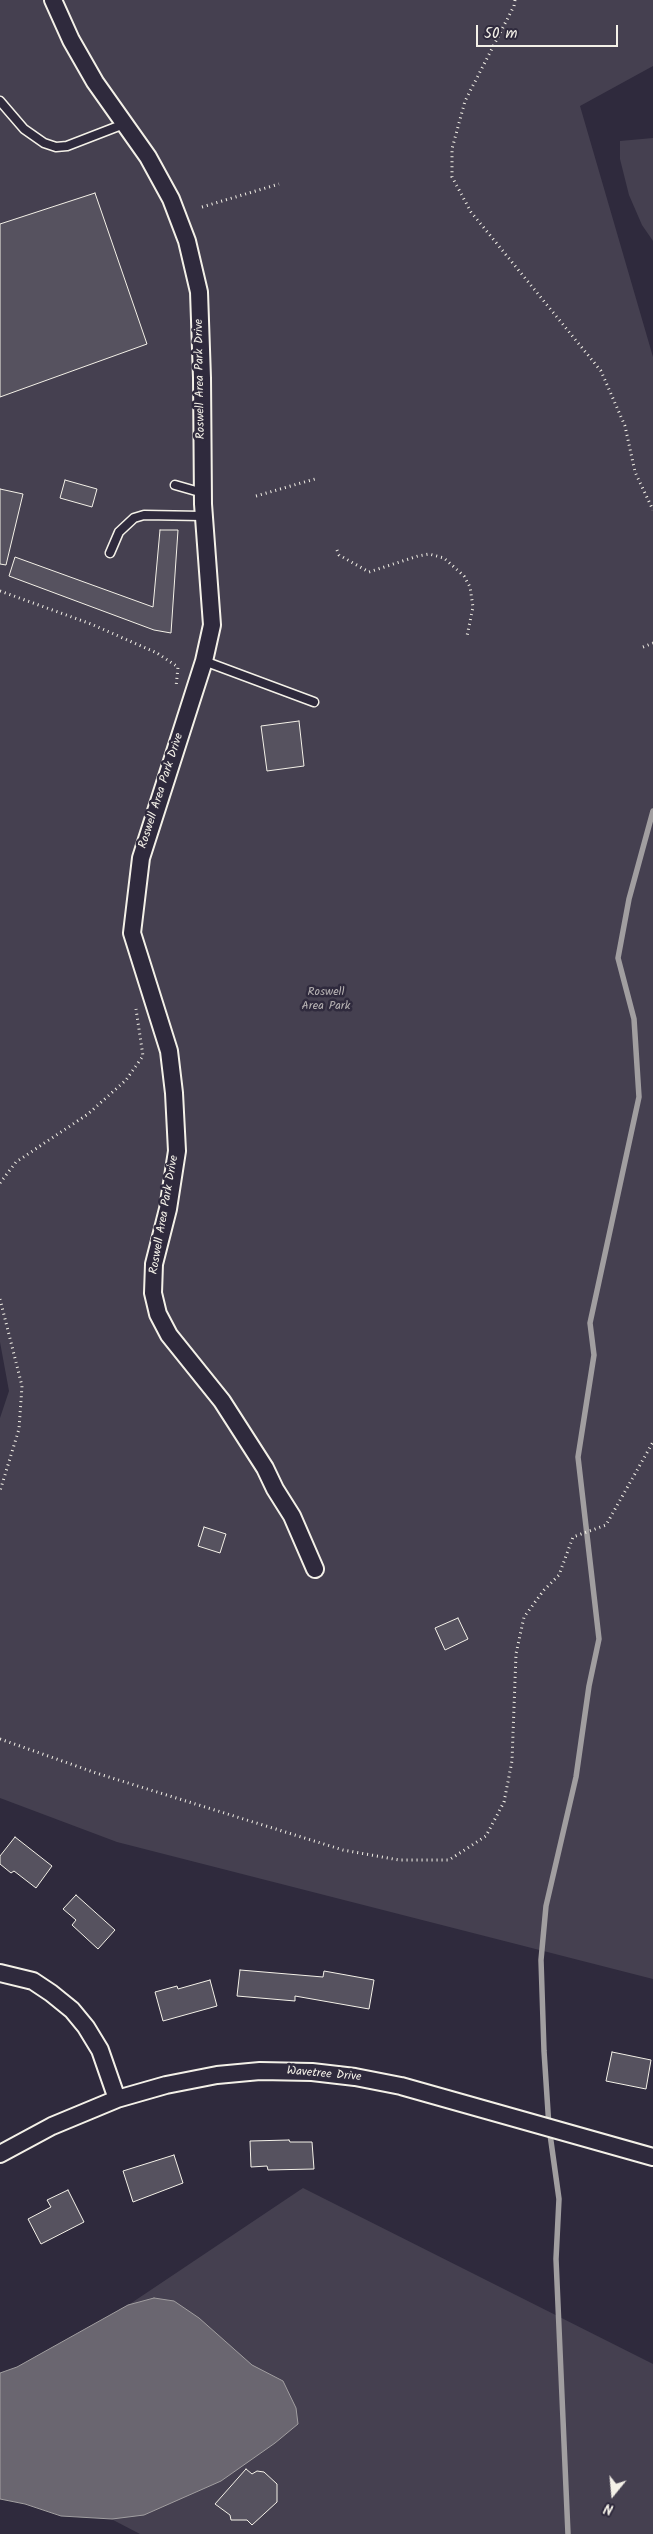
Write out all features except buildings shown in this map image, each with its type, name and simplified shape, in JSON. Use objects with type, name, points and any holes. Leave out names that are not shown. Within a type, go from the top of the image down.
[{"type":"street","name":"Roswell Area Park Drive","points":[[53,0],[71,40],[95,82],[126,123],[148,157],[171,199],[187,241],[199,292],[203,493],[212,625],[204,661],[141,858],[132,933],[169,1051],[174,1093],[177,1151],[168,1209],[154,1264],[153,1293],[158,1314],[169,1335],[222,1401],[265,1468],[275,1489],[292,1516],[315,1569]]},
{"type":"street","points":[[0,1973],[33,1982],[51,1993],[72,2010],[86,2027],[100,2050],[118,2099]]},
{"type":"street","name":"Wavetree Drive","points":[[0,2154],[52,2126],[118,2099],[166,2084],[217,2075],[260,2072],[312,2072],[401,2086],[653,2157]]},
{"type":"lane","points":[[0,101],[24,129],[44,142],[56,147],[67,146],[126,123]]},
{"type":"lane","points":[[175,485],[203,493]]},
{"type":"lane","points":[[110,553],[120,532],[134,518],[144,515],[204,516]]},
{"type":"lane","points":[[204,661],[314,702]]},
{"type":"path","points":[[515,0],[514,6],[465,101],[452,149],[452,178],[471,212],[600,372],[625,426],[635,472],[653,510]]},
{"type":"path","points":[[202,207],[279,184]]},
{"type":"path","points":[[256,496],[315,479]]},
{"type":"path","points":[[337,550],[339,555],[369,572],[429,554],[444,558],[464,576],[470,587],[473,607],[468,636]]},
{"type":"path","points":[[0,591],[134,643],[157,653],[178,667]]},
{"type":"path","points":[[643,647],[653,643]]},
{"type":"path","points":[[0,1183],[16,1162],[110,1096],[126,1080],[143,1056]]},
{"type":"path","points":[[0,1299],[22,1386],[19,1429],[0,1491]]},
{"type":"path","points":[[0,1739],[88,1770],[343,1850],[399,1860],[449,1860],[486,1836],[504,1802],[512,1761],[516,1654],[524,1617],[544,1590],[559,1574],[573,1537],[606,1525],[653,1442]]},
{"type":"green space","name":"Roswell Area Park","points":[[0,0],[653,0],[653,66],[580,106],[653,357],[653,1979],[117,1842],[0,1798],[0,1418],[9,1391],[0,1342]]},
{"type":"green space","points":[[653,138],[653,241],[642,225],[629,195],[620,159],[620,141]]},
{"type":"green space","points":[[303,2188],[653,2364],[653,2534],[140,2534],[0,2461],[0,2391]]},
{"type":"shaded area","points":[[154,2298],[174,2301],[199,2318],[252,2365],[283,2381],[296,2408],[298,2424],[275,2443],[221,2481],[144,2515],[112,2519],[61,2516],[25,2504],[0,2499],[0,2373],[17,2367],[128,2305]]},
{"type":"waterway","points":[[568,2534],[556,2259],[559,2199],[549,2127],[541,1960],[546,1906],[576,1777],[589,1686],[599,1639],[578,1457],[594,1355],[590,1323],[639,1097],[634,1019],[618,958],[629,899],[653,811]]}]
